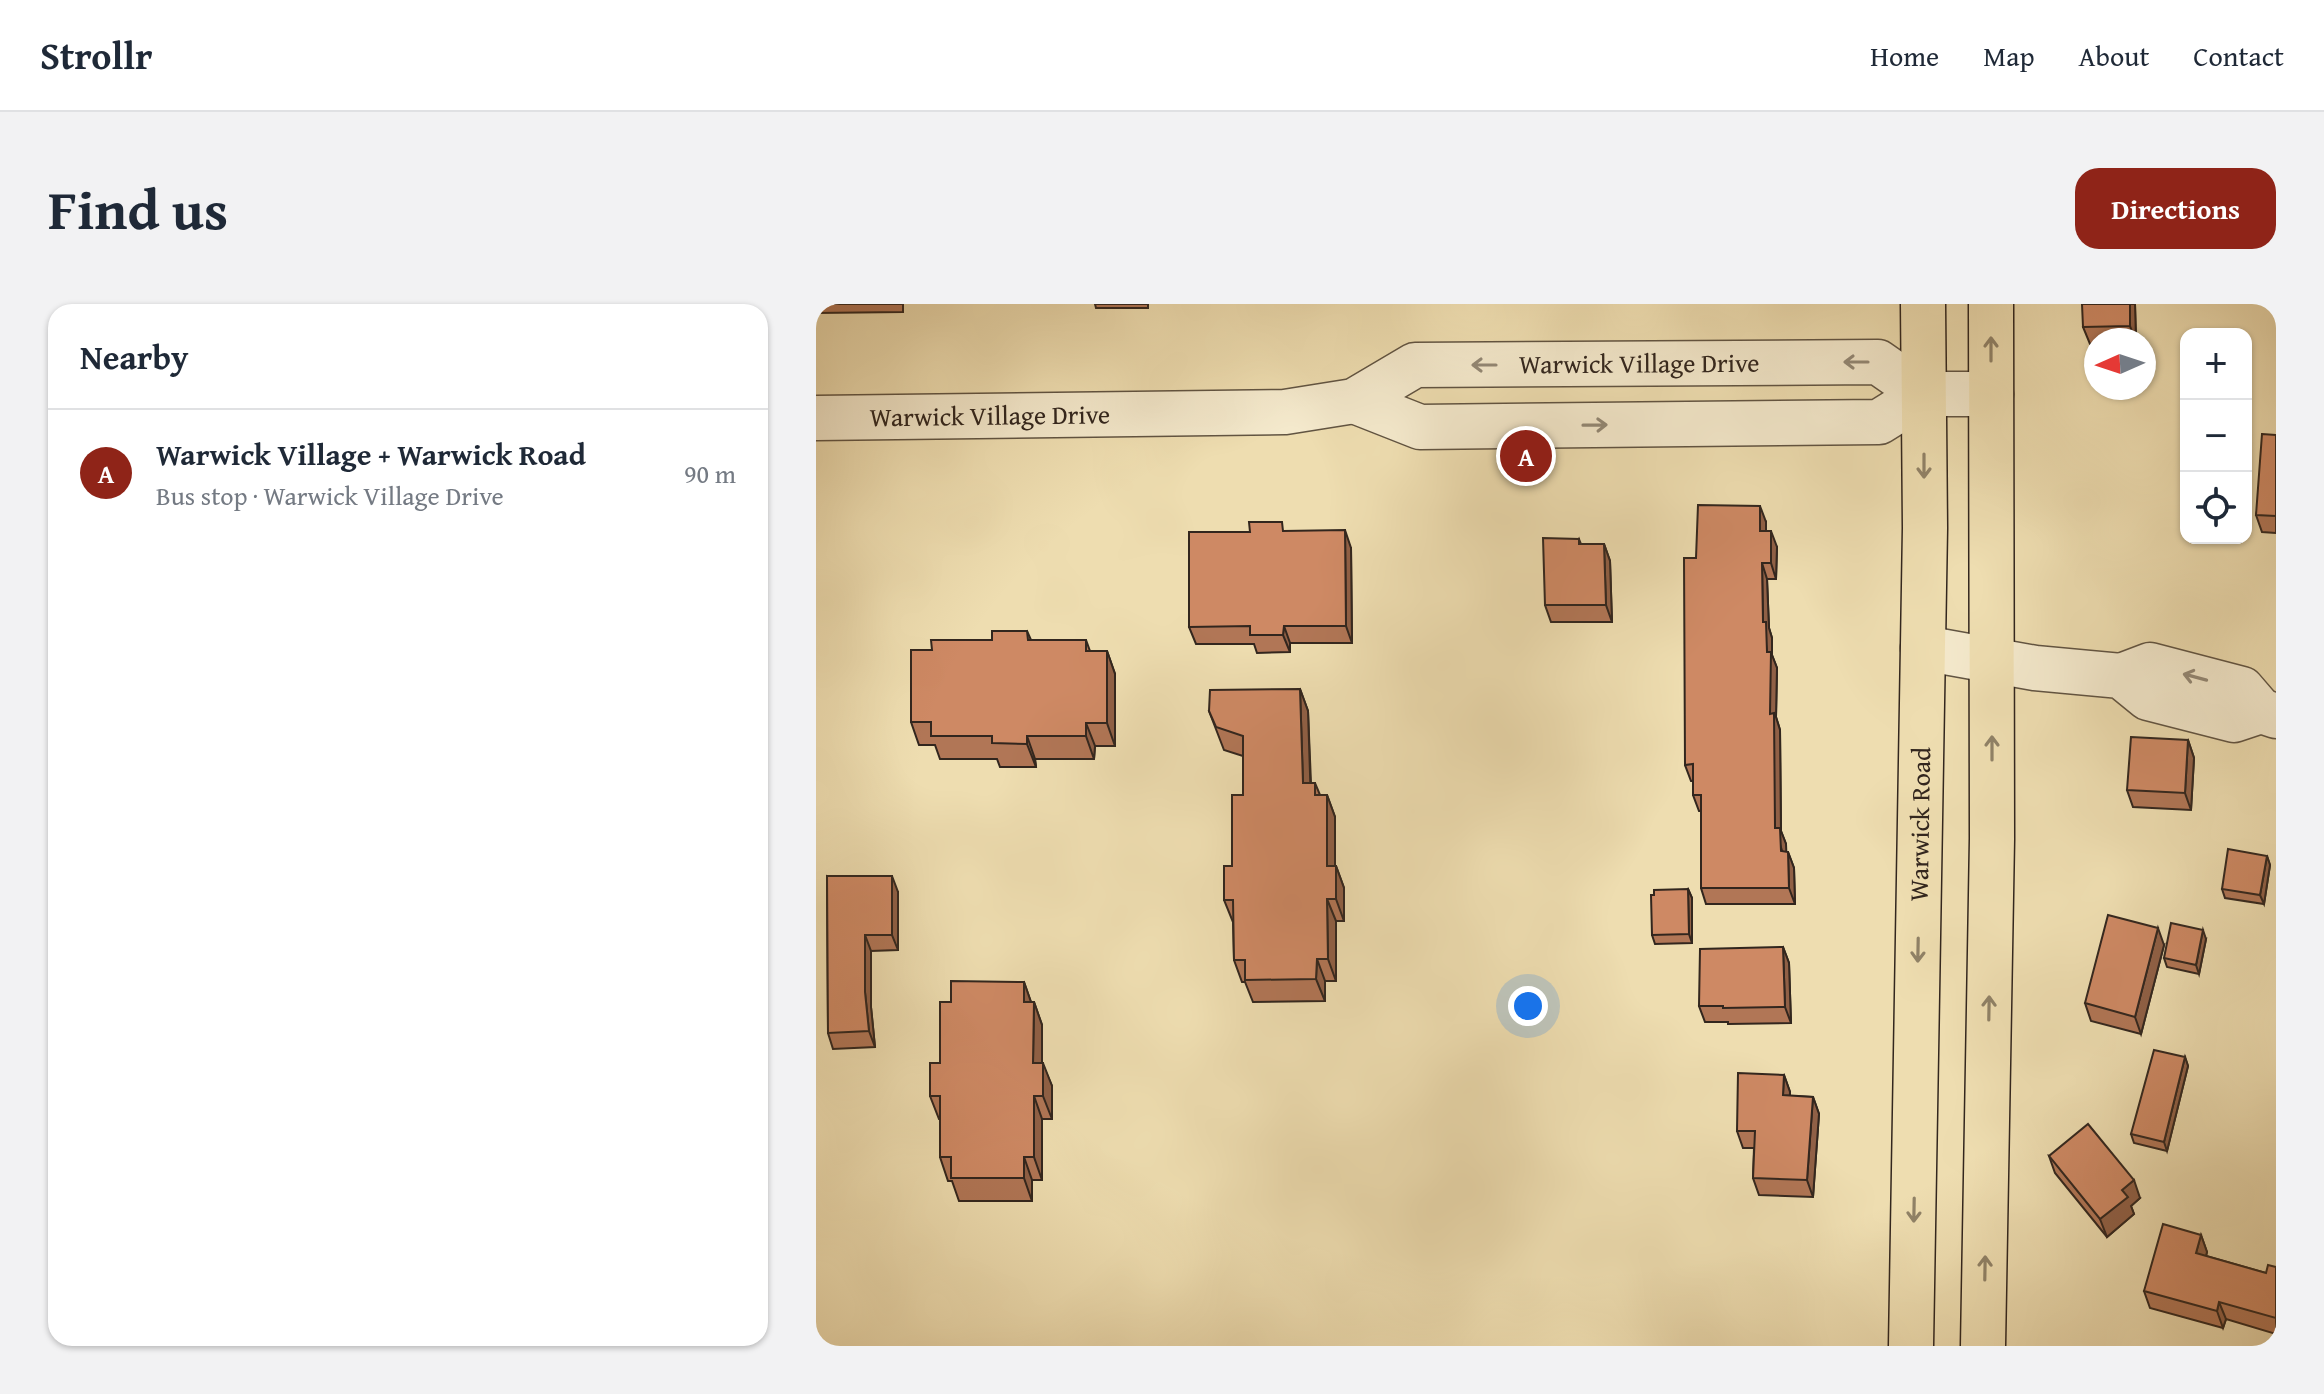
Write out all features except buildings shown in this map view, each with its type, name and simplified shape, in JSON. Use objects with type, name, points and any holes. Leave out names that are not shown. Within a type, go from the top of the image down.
[{"type":"main road","name":"Warwick Road","points":[[1911,1346],[1923,648],[1923,304]]},
{"type":"main road","points":[[1983,1346],[1992,839],[1991,304]]},
{"type":"street","name":"Warwick Village Drive","points":[[816,418],[1285,412],[1354,401],[1415,365],[1878,362],[1924,394]]},
{"type":"street","points":[[1354,401],[1420,427],[1879,422],[1924,394],[1991,394]]},
{"type":"street","points":[[1923,648],[1991,661],[2121,676],[2148,698],[2234,720],[2268,714]]},
{"type":"place","name":"Warwick Village + Warwick Road","points":[[1526,456]]}]
